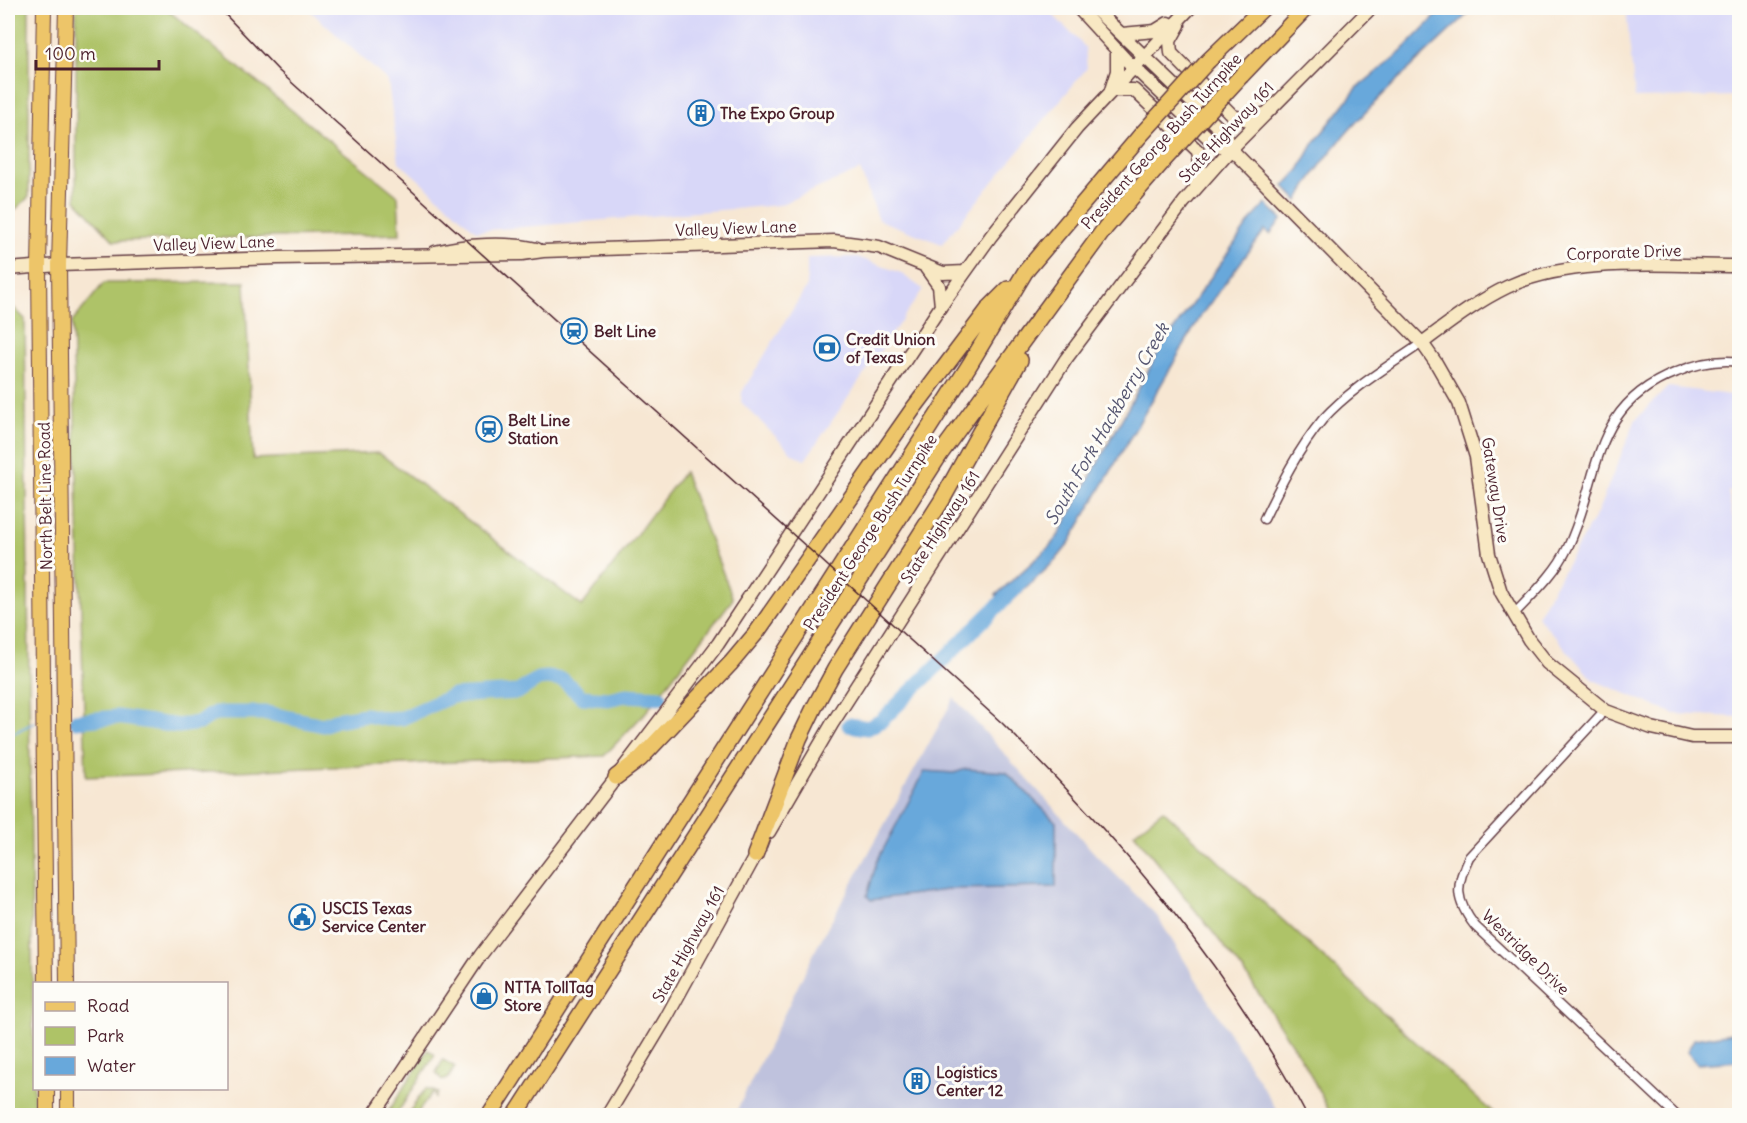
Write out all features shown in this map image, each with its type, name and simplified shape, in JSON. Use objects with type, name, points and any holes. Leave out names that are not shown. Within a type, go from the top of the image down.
[{"type":"highway","name":"President George Bush Turnpike","points":[[489,1116],[970,364],[1025,273],[1140,136],[1208,61],[1263,8]]},
{"type":"highway","name":"President George Bush Turnpike","points":[[515,1116],[941,453],[1106,227],[1164,160],[1306,8]]},
{"type":"highway","points":[[616,777],[640,759],[731,663],[757,632],[913,409],[990,308],[1025,273]]},
{"type":"highway","points":[[755,855],[799,739],[815,706],[835,669],[942,500],[1004,387],[1053,309],[1063,285]]},
{"type":"main road","name":"North Belt Line Road","points":[[44,8],[39,268],[46,982]]},
{"type":"main road","name":"North Belt Line Road","points":[[66,8],[59,265],[67,982]]},
{"type":"main road","name":"Gateway Drive","points":[[1078,8],[1133,67],[1216,145],[1231,149]]},
{"type":"main road","name":"Gateway Drive","points":[[1094,8],[1225,134],[1231,149],[1422,343],[1459,403],[1468,428],[1476,457],[1489,554],[1501,592],[1513,615],[1547,663],[1605,710],[1652,728],[1692,737],[1740,737]]},
{"type":"main road","name":"State Highway 161","points":[[607,1116],[666,1018],[755,855],[832,724],[1066,359],[1184,202],[1231,149],[1371,8]]},
{"type":"main road","points":[[1122,33],[1155,31],[1188,9]]},
{"type":"main road","points":[[1188,9],[1170,41],[1171,53],[1233,116],[1248,120],[1265,114]]},
{"type":"main road","points":[[373,1116],[480,956],[718,644],[965,272],[1050,160],[1111,90],[1188,9]]},
{"type":"main road","points":[[1111,90],[1117,71],[1117,51]]},
{"type":"main road","points":[[1111,90],[1134,90],[1198,151],[1201,171],[1184,202]]},
{"type":"main road","name":"Valley View Lane","points":[[8,269],[59,265],[422,255],[450,257],[543,251],[847,241],[879,247],[945,274],[965,272]]},
{"type":"main road","name":"Corporate Drive","points":[[1422,343],[1483,300],[1537,276],[1578,267],[1740,266]]},
{"type":"main road","points":[[926,268],[939,286],[942,306]]},
{"type":"main road","points":[[46,1090],[47,1116]]},
{"type":"main road","points":[[68,1090],[68,1116]]},
{"type":"street","points":[[1264,519],[1290,466],[1323,419],[1368,381],[1422,343]]},
{"type":"street","points":[[1513,615],[1550,574],[1567,549],[1585,506],[1600,447],[1618,414],[1638,393],[1657,380],[1694,365],[1740,362]]},
{"type":"street","name":"Westridge Drive","points":[[1605,710],[1469,857],[1461,873],[1458,891],[1464,912],[1476,926],[1677,1116]]},
{"type":"shaded area","points":[[307,8],[1046,8],[1085,47],[1087,68],[942,244],[879,220],[860,170],[779,205],[476,231],[399,162],[388,81]]},
{"type":"shaded area","points":[[1626,8],[1739,8],[1739,96],[1635,98]]},
{"type":"shaded area","points":[[857,257],[899,272],[923,289],[805,460],[793,454],[741,402],[742,392],[807,286],[807,258]]},
{"type":"shaded area","points":[[1668,387],[1739,396],[1739,494],[1728,491],[1736,535],[1740,537],[1739,717],[1675,714],[1593,680],[1537,616],[1597,513],[1636,419]]},
{"type":"shaded area","points":[[954,698],[1098,857],[1157,916],[1280,1115],[734,1116],[818,945]]},
{"type":"green space","points":[[8,8],[29,8],[29,197],[8,216]]},
{"type":"green space","points":[[76,8],[165,8],[398,196],[400,234],[114,241],[76,200]]},
{"type":"green space","points":[[245,282],[253,459],[379,453],[582,606],[684,472],[733,599],[646,712],[604,756],[86,777],[72,322],[104,283]]},
{"type":"green space","points":[[8,302],[25,319],[34,1116],[8,1115]]},
{"type":"green space","points":[[1163,810],[1495,1115],[1331,1115],[1306,1066],[1246,974],[1134,833]]},
{"type":"green space","points":[[428,1050],[435,1055],[396,1115],[386,1115]]},
{"type":"green space","points":[[443,1060],[455,1067],[448,1079],[442,1080],[436,1073]]},
{"type":"green space","points":[[426,1088],[438,1093],[435,1099],[435,1094],[432,1093],[416,1115],[407,1115]]},
{"type":"water","points":[[1444,8],[1474,8],[1354,124],[1313,175],[1298,201],[1284,186],[1299,170],[1314,143],[1357,88],[1402,51]]},
{"type":"water","points":[[1266,204],[1282,219],[1270,234],[1265,230],[1202,314],[1068,545],[1056,560],[1009,604],[996,595],[1058,536],[1159,351],[1251,220]]},
{"type":"water","points":[[966,769],[1006,772],[1056,822],[1056,887],[954,889],[871,900],[867,896],[877,861],[925,771],[954,773]]},
{"type":"water","points":[[1739,1032],[1739,1061],[1697,1064],[1687,1052],[1694,1039]]},
{"type":"waterway","name":"South Fork Hackberry Creek","points":[[849,725],[868,728],[881,721],[1018,586]]},
{"type":"waterway","name":"South Fork Hackberry Creek","points":[[76,721],[117,717],[178,726],[199,723],[215,713],[267,713],[323,725],[335,720],[366,715],[386,719],[402,718],[452,696],[518,692],[538,679],[547,678],[563,680],[582,697],[608,699],[626,695],[660,697]]},
{"type":"waterway","name":"South Fork Hackberry Creek","points":[[8,736],[35,722]]},
{"type":"tram line","points":[[219,8],[279,71],[1002,723],[1046,767],[1130,859],[1208,957],[1277,1061],[1307,1116]]},
{"type":"place","name":"The Expo Group","points":[[701,113]]},
{"type":"place","name":"Belt Line","points":[[574,331]]},
{"type":"place","name":"Credit Union of Texas","points":[[827,348]]},
{"type":"place","name":"Belt Line Station","points":[[489,429]]},
{"type":"place","name":"USCIS Texas Service Center","points":[[302,917]]},
{"type":"place","name":"NTTA TollTag Store","points":[[484,996]]},
{"type":"place","name":"Logistics Center 12","points":[[917,1081]]}]
